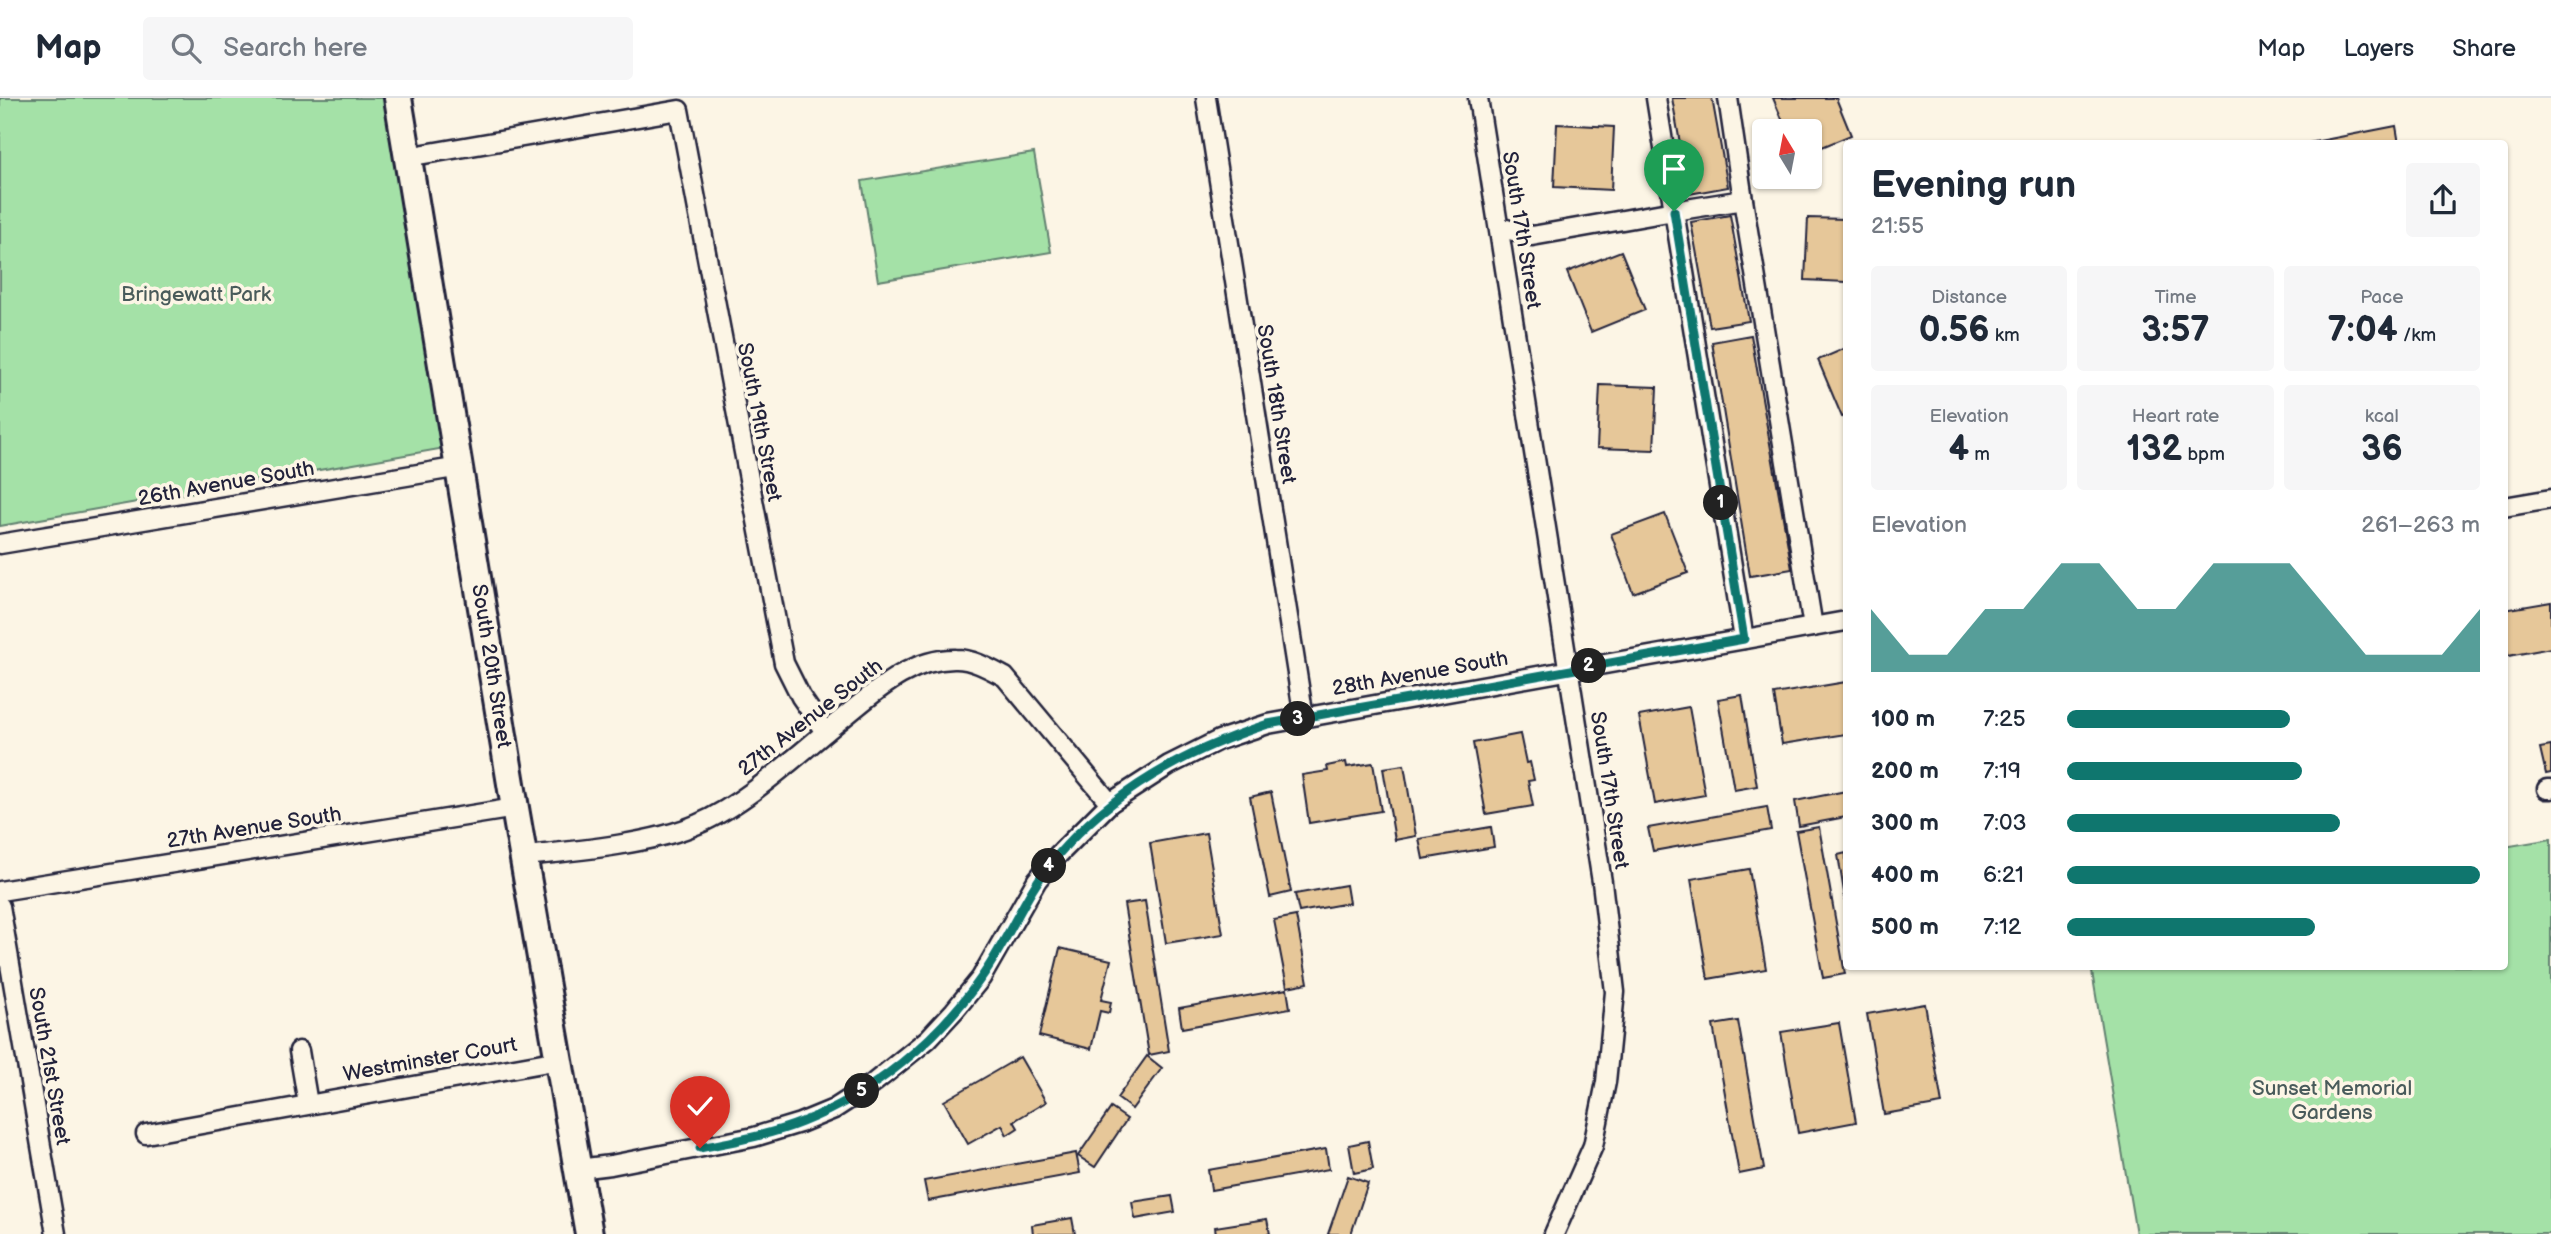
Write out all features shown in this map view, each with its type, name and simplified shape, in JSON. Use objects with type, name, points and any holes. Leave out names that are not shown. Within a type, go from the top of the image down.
[{"type":"street","name":"South 20th Street","points":[[398,98],[515,808],[589,1234]]},
{"type":"street","name":"South 18th Street","points":[[1206,98],[1304,718]]},
{"type":"street","name":"South 17th Street","points":[[1478,98],[1602,882],[1615,992],[1606,1082],[1592,1146],[1554,1234]]},
{"type":"street","points":[[1656,98],[1744,639]]},
{"type":"street","points":[[1728,98],[1812,627]]},
{"type":"street","name":"South 19th Street","points":[[407,157],[679,110],[784,663],[801,697],[825,732]]},
{"type":"street","points":[[1499,228],[1532,236],[1743,200]]},
{"type":"street","name":"26th Avenue South","points":[[0,544],[460,467]]},
{"type":"street","points":[[2508,506],[2551,499]]},
{"type":"street","name":"28th Avenue South","points":[[578,1169],[754,1137],[834,1109],[871,1085],[928,1039],[954,1011],[981,978],[1037,880],[1110,803],[1169,765],[1219,740],[1268,724],[1843,622]]},
{"type":"street","name":"27th Avenue South","points":[[525,856],[653,838],[698,824],[770,778],[883,685],[919,665],[956,659],[981,665],[1005,677],[1110,803]]},
{"type":"street","name":"27th Avenue South","points":[[0,891],[515,808]]},
{"type":"street","name":"South 21st Street","points":[[0,906],[55,1234]]},
{"type":"street","points":[[299,1051],[308,1104]]},
{"type":"street","name":"Westminster Court","points":[[146,1134],[559,1060]]},
{"type":"green space","name":"Bringewatt Park","points":[[0,98],[387,98],[445,448],[0,526]]},
{"type":"green space","points":[[1034,153],[1051,252],[878,281],[862,181]]},
{"type":"green space","name":"Sunset Memorial Gardens","points":[[2551,839],[2551,1234],[2136,1234],[2092,970],[2508,970],[2508,846]]},
{"type":"building","points":[[1672,98],[1712,98],[1728,187],[1689,194]]},
{"type":"building","points":[[1773,98],[1836,98],[1851,135],[1822,147],[1822,119],[1782,119]]},
{"type":"building","points":[[1557,124],[1614,127],[1611,190],[1554,187]]},
{"type":"building","points":[[2396,126],[2398,140],[2324,140]]},
{"type":"building","points":[[1730,215],[1749,321],[1710,327],[1691,222]]},
{"type":"building","points":[[1808,218],[1843,219],[1843,282],[1805,280]]},
{"type":"building","points":[[1621,251],[1645,310],[1591,332],[1567,272]]},
{"type":"building","points":[[1751,335],[1792,569],[1750,576],[1712,342]]},
{"type":"building","points":[[1843,349],[1843,417],[1842,417],[1818,360]]},
{"type":"building","points":[[1600,385],[1657,387],[1654,450],[1597,448]]},
{"type":"building","points":[[1665,514],[1688,573],[1633,593],[1611,534]]},
{"type":"building","points":[[2551,602],[2551,648],[2508,656],[2508,609]]},
{"type":"building","points":[[1843,682],[1843,734],[1782,744],[1774,694]]},
{"type":"building","points":[[1742,695],[1757,786],[1734,790],[1718,699]]},
{"type":"building","points":[[1689,707],[1705,795],[1655,804],[1639,716]]},
{"type":"building","points":[[1520,734],[1526,763],[1530,762],[1534,780],[1528,781],[1533,806],[1486,814],[1473,743]]},
{"type":"building","points":[[2551,746],[2551,773],[2546,774],[2540,748]]},
{"type":"building","points":[[1346,762],[1347,767],[1373,763],[1381,811],[1309,823],[1302,775],[1328,771],[1327,766]]},
{"type":"building","points":[[1404,765],[1416,836],[1395,840],[1383,768]]},
{"type":"building","points":[[1271,792],[1291,892],[1270,897],[1250,797]]},
{"type":"building","points":[[1843,792],[1843,818],[1799,826],[1795,801]]},
{"type":"building","points":[[1767,807],[1771,830],[1653,851],[1648,828]]},
{"type":"building","points":[[1491,827],[1494,847],[1423,859],[1419,839]]},
{"type":"building","points":[[1819,827],[1845,974],[1823,978],[1796,831]]},
{"type":"building","points":[[1206,833],[1223,934],[1166,943],[1150,843]]},
{"type":"building","points":[[1843,854],[1843,886],[1838,855]]},
{"type":"building","points":[[1749,869],[1766,969],[1708,979],[1691,879]]},
{"type":"building","points":[[1346,885],[1349,903],[1299,912],[1295,894]]},
{"type":"building","points":[[1145,901],[1169,1051],[1149,1055],[1124,904]]},
{"type":"building","points":[[1296,916],[1308,983],[1287,987],[1274,920]]},
{"type":"building","points":[[1060,948],[1111,960],[1101,1000],[1111,1002],[1109,1013],[1100,1011],[1091,1049],[1039,1036]]},
{"type":"building","points":[[1287,989],[1290,1008],[1182,1028],[1179,1008]]},
{"type":"building","points":[[1925,1004],[1942,1104],[1884,1114],[1867,1014]]},
{"type":"building","points":[[1738,1021],[1764,1169],[1739,1174],[1713,1025]]},
{"type":"building","points":[[1839,1023],[1856,1122],[1798,1133],[1781,1032]]},
{"type":"building","points":[[1147,1056],[1162,1068],[1132,1109],[1117,1098]]},
{"type":"building","points":[[1020,1057],[1046,1102],[1014,1121],[1018,1128],[1007,1135],[1002,1125],[968,1144],[944,1101]]},
{"type":"building","points":[[1111,1108],[1127,1119],[1095,1167],[1078,1156]]},
{"type":"building","points":[[1368,1141],[1373,1169],[1354,1173],[1349,1145]]},
{"type":"building","points":[[1326,1149],[1329,1169],[1211,1190],[1208,1170]]},
{"type":"building","points":[[1076,1153],[1080,1173],[928,1201],[924,1181]]},
{"type":"building","points":[[1348,1176],[1368,1183],[1351,1234],[1328,1234]]},
{"type":"building","points":[[1172,1196],[1175,1212],[1135,1219],[1132,1202]]},
{"type":"building","points":[[1072,1218],[1075,1234],[1033,1234],[1032,1225]]},
{"type":"building","points":[[1267,1219],[1270,1234],[1216,1234],[1215,1227]]},
{"type":"route","points":[[700,1148],[754,1137],[834,1109],[897,1065],[928,1039],[981,978],[1037,880],[1058,855],[1110,803],[1169,765],[1219,740],[1268,724],[1744,639],[1674,211]]}]
